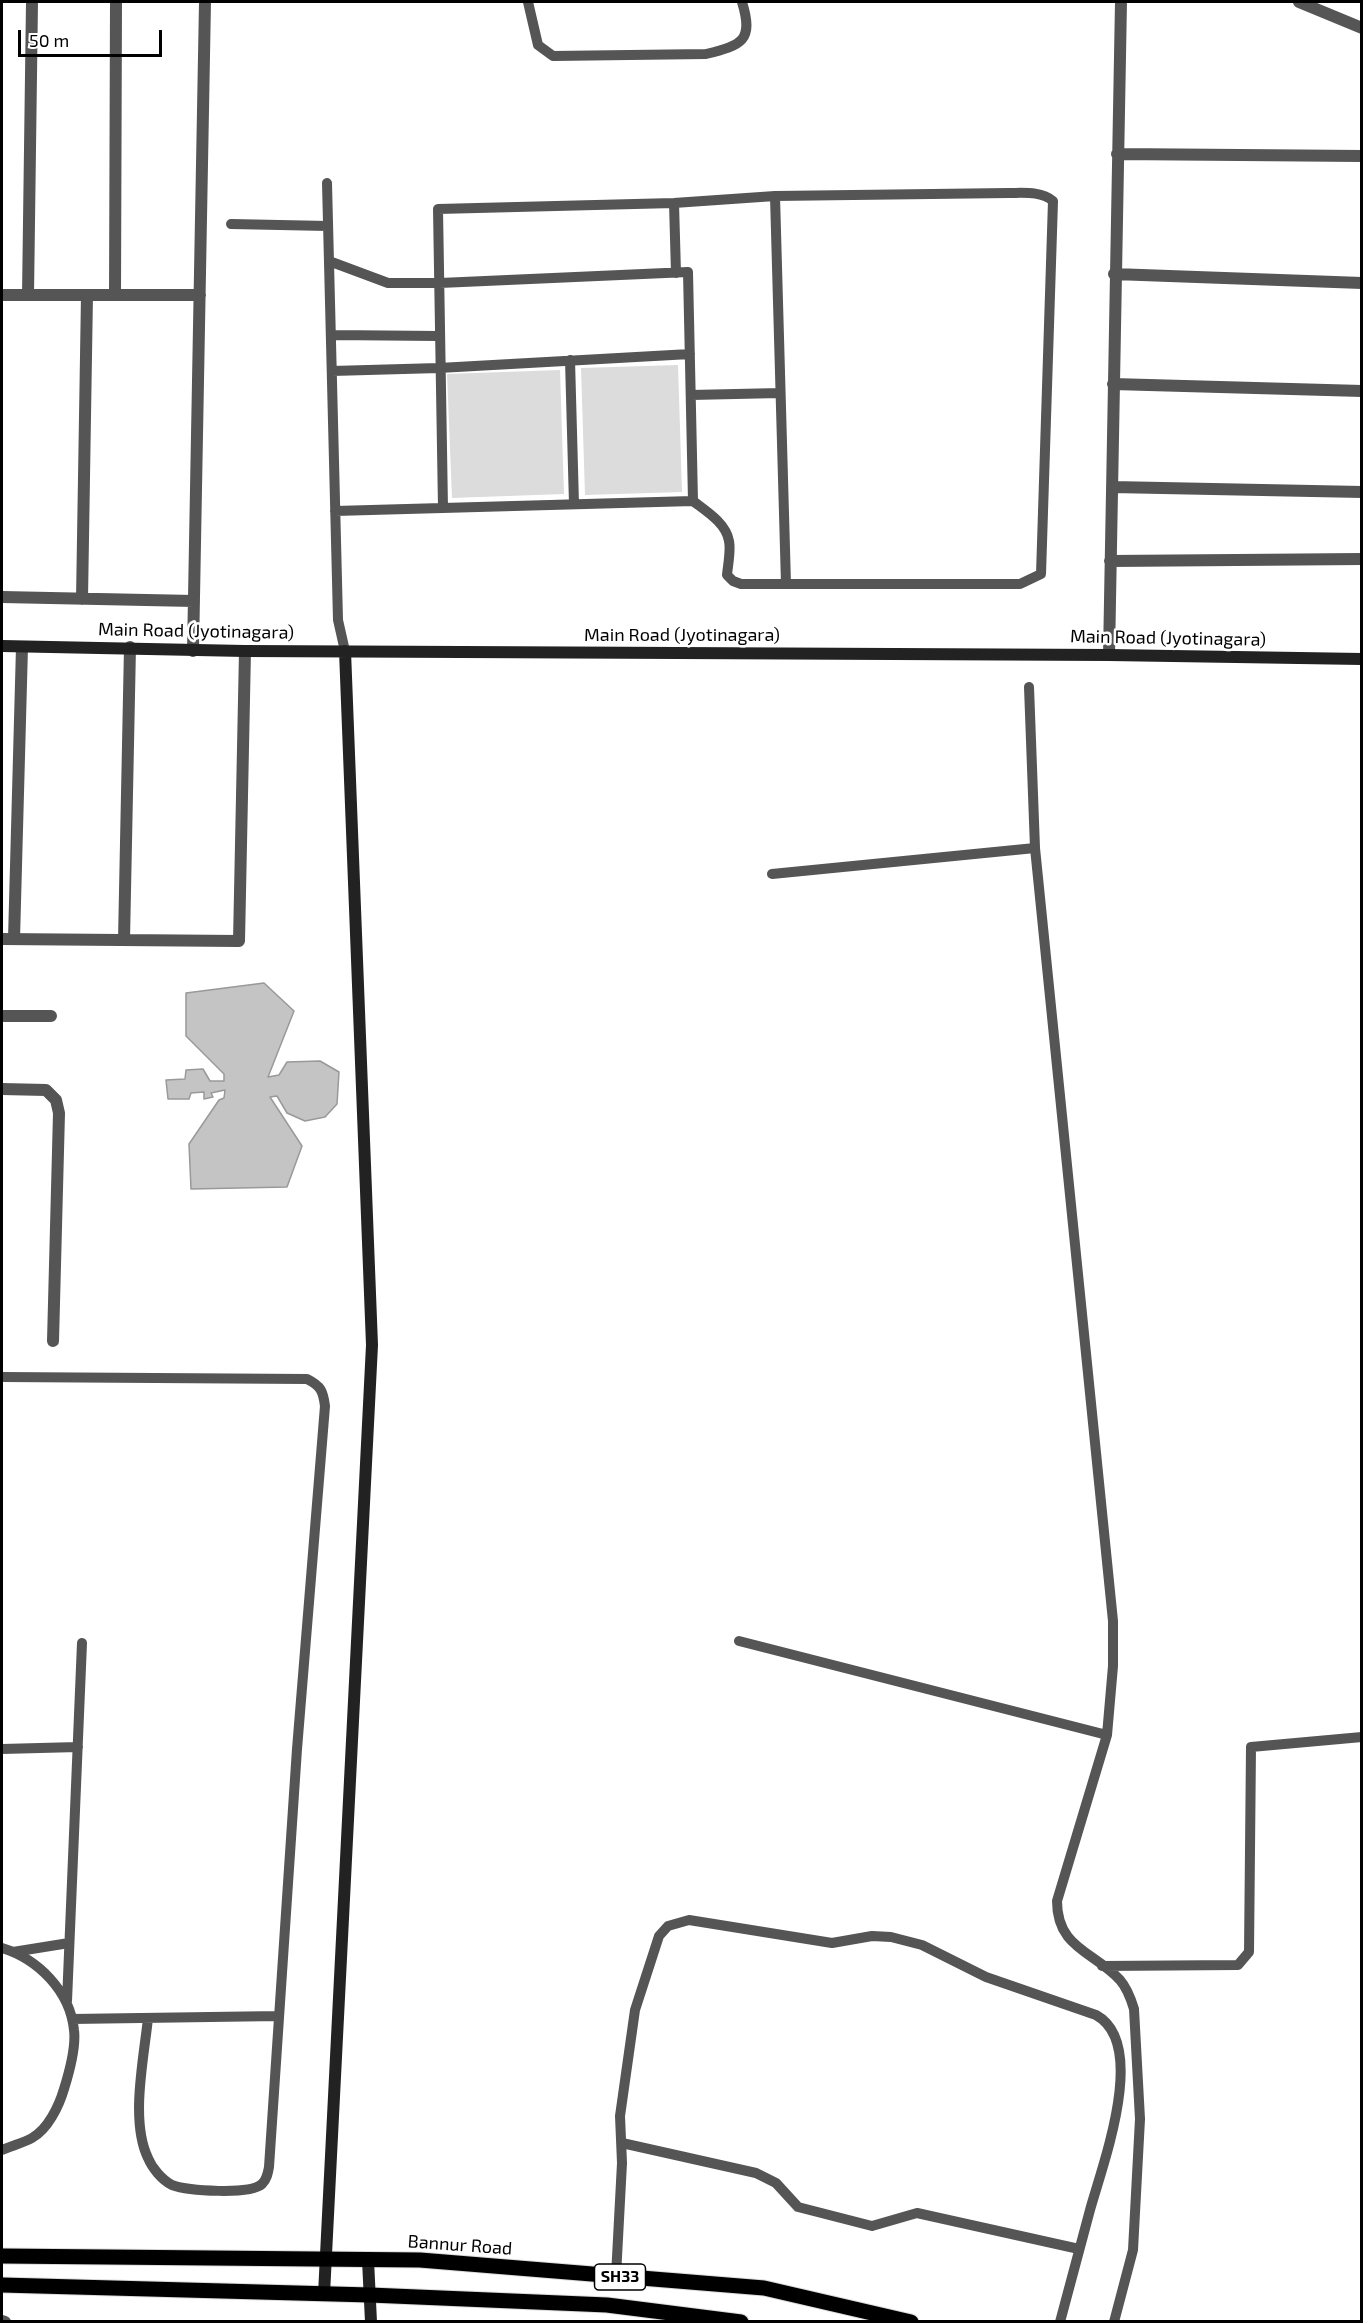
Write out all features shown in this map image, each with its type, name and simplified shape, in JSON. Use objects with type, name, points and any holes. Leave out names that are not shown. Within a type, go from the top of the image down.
[{"type":"main road","name":"Bannur Road","points":[[2,2256],[420,2260],[764,2288],[911,2322]]},
{"type":"main road","points":[[2,2285],[370,2295],[607,2305],[741,2322]]},
{"type":"street","points":[[28,295],[32,2]]},
{"type":"street","points":[[115,295],[116,2]]},
{"type":"street","points":[[193,651],[206,2]]},
{"type":"street","points":[[1108,655],[1121,2]]},
{"type":"street","points":[[1299,2],[1362,28]]},
{"type":"street","points":[[1117,154],[1362,156]]},
{"type":"street","points":[[1114,274],[1362,283]]},
{"type":"street","points":[[2,295],[200,295]]},
{"type":"street","points":[[82,598],[87,295]]},
{"type":"street","points":[[1113,384],[1362,391]]},
{"type":"street","points":[[1112,487],[1362,492]]},
{"type":"street","points":[[1110,561],[1362,558]]},
{"type":"street","points":[[2,597],[194,601]]},
{"type":"street","name":"Main Road (Jyotinagara)","points":[[2,646],[130,647],[193,651],[1108,655],[1362,659]]},
{"type":"street","points":[[22,647],[8,939],[239,941],[245,651]]},
{"type":"street","points":[[124,940],[130,647]]},
{"type":"street","points":[[324,2294],[372,1345],[345,651]]},
{"type":"street","points":[[2,1016],[51,1016]]},
{"type":"street","points":[[2,1089],[46,1090],[56,1100],[59,1113],[53,1341]]},
{"type":"street","points":[[368,2260],[371,2322]]},
{"type":"lane","points":[[528,2],[538,45],[553,56],[706,54],[725,49],[739,42],[747,32],[748,23],[742,2]]},
{"type":"lane","points":[[327,183],[338,620],[345,651]]},
{"type":"lane","points":[[336,511],[693,501],[712,515],[725,531],[729,541],[728,575],[733,581],[741,584],[1020,584],[1032,580],[1041,574],[1053,201],[1046,195],[1017,193],[775,196],[674,203],[438,209],[440,283],[438,336],[443,508]]},
{"type":"lane","points":[[775,196],[786,584]]},
{"type":"lane","points":[[674,203],[676,273]]},
{"type":"lane","points":[[231,224],[328,226]]},
{"type":"lane","points":[[329,261],[388,283],[440,283],[688,272],[693,501]]},
{"type":"lane","points":[[331,335],[438,336]]},
{"type":"lane","points":[[332,371],[439,368],[690,354]]},
{"type":"lane","points":[[570,360],[574,504]]},
{"type":"lane","points":[[691,395],[780,393]]},
{"type":"lane","points":[[1029,687],[1035,848],[1113,1621],[1113,1666],[1107,1735],[1057,1901],[1058,1921],[1068,1939],[1120,1980],[1128,1992],[1134,2009],[1140,2118],[1133,2250],[1114,2322]]},
{"type":"lane","points":[[772,874],[1035,848]]},
{"type":"lane","points":[[2,1377],[308,1379],[318,1385],[323,1392],[325,1406],[297,1749],[269,2167],[262,2184],[243,2190],[200,2189],[172,2184],[160,2175],[149,2160],[142,2144],[140,2108],[148,2018]]},
{"type":"lane","points":[[739,1641],[1107,1735]]},
{"type":"lane","points":[[2,2150],[33,2138],[58,2110],[69,2072],[75,2031],[67,2001],[82,1642]]},
{"type":"lane","points":[[1102,1966],[1238,1965],[1249,1952],[1251,1747],[1362,1737]]},
{"type":"lane","points":[[2,1749],[78,1748]]},
{"type":"lane","points":[[615,2276],[622,2143],[620,2116],[635,2010],[660,1936],[668,1926],[689,1920],[832,1942],[872,1936],[891,1937],[922,1945],[986,1977],[1096,2015],[1107,2022],[1112,2029],[1121,2058],[1115,2126],[1060,2322]]},
{"type":"lane","points":[[13,1952],[69,1943]]},
{"type":"lane","points":[[2,1948],[13,1952],[45,1973],[67,2001]]},
{"type":"lane","points":[[72,2019],[279,2016]]},
{"type":"lane","points":[[622,2143],[756,2173],[776,2183],[798,2207],[872,2226],[917,2213],[1079,2248]]},
{"type":"shaded area","points":[[678,365],[682,492],[585,495],[581,368]]},
{"type":"shaded area","points":[[560,370],[564,494],[452,498],[447,374]]},
{"type":"building","points":[[264,983],[294,1011],[268,1077],[279,1075],[287,1062],[320,1061],[339,1072],[337,1104],[325,1117],[305,1121],[287,1113],[277,1096],[270,1097],[302,1146],[287,1187],[191,1189],[189,1144],[219,1100],[224,1098],[225,1090],[211,1093],[213,1097],[204,1099],[204,1092],[191,1093],[189,1099],[168,1099],[166,1080],[185,1079],[186,1070],[203,1069],[210,1081],[224,1081],[224,1074],[186,1036],[186,993]]}]
